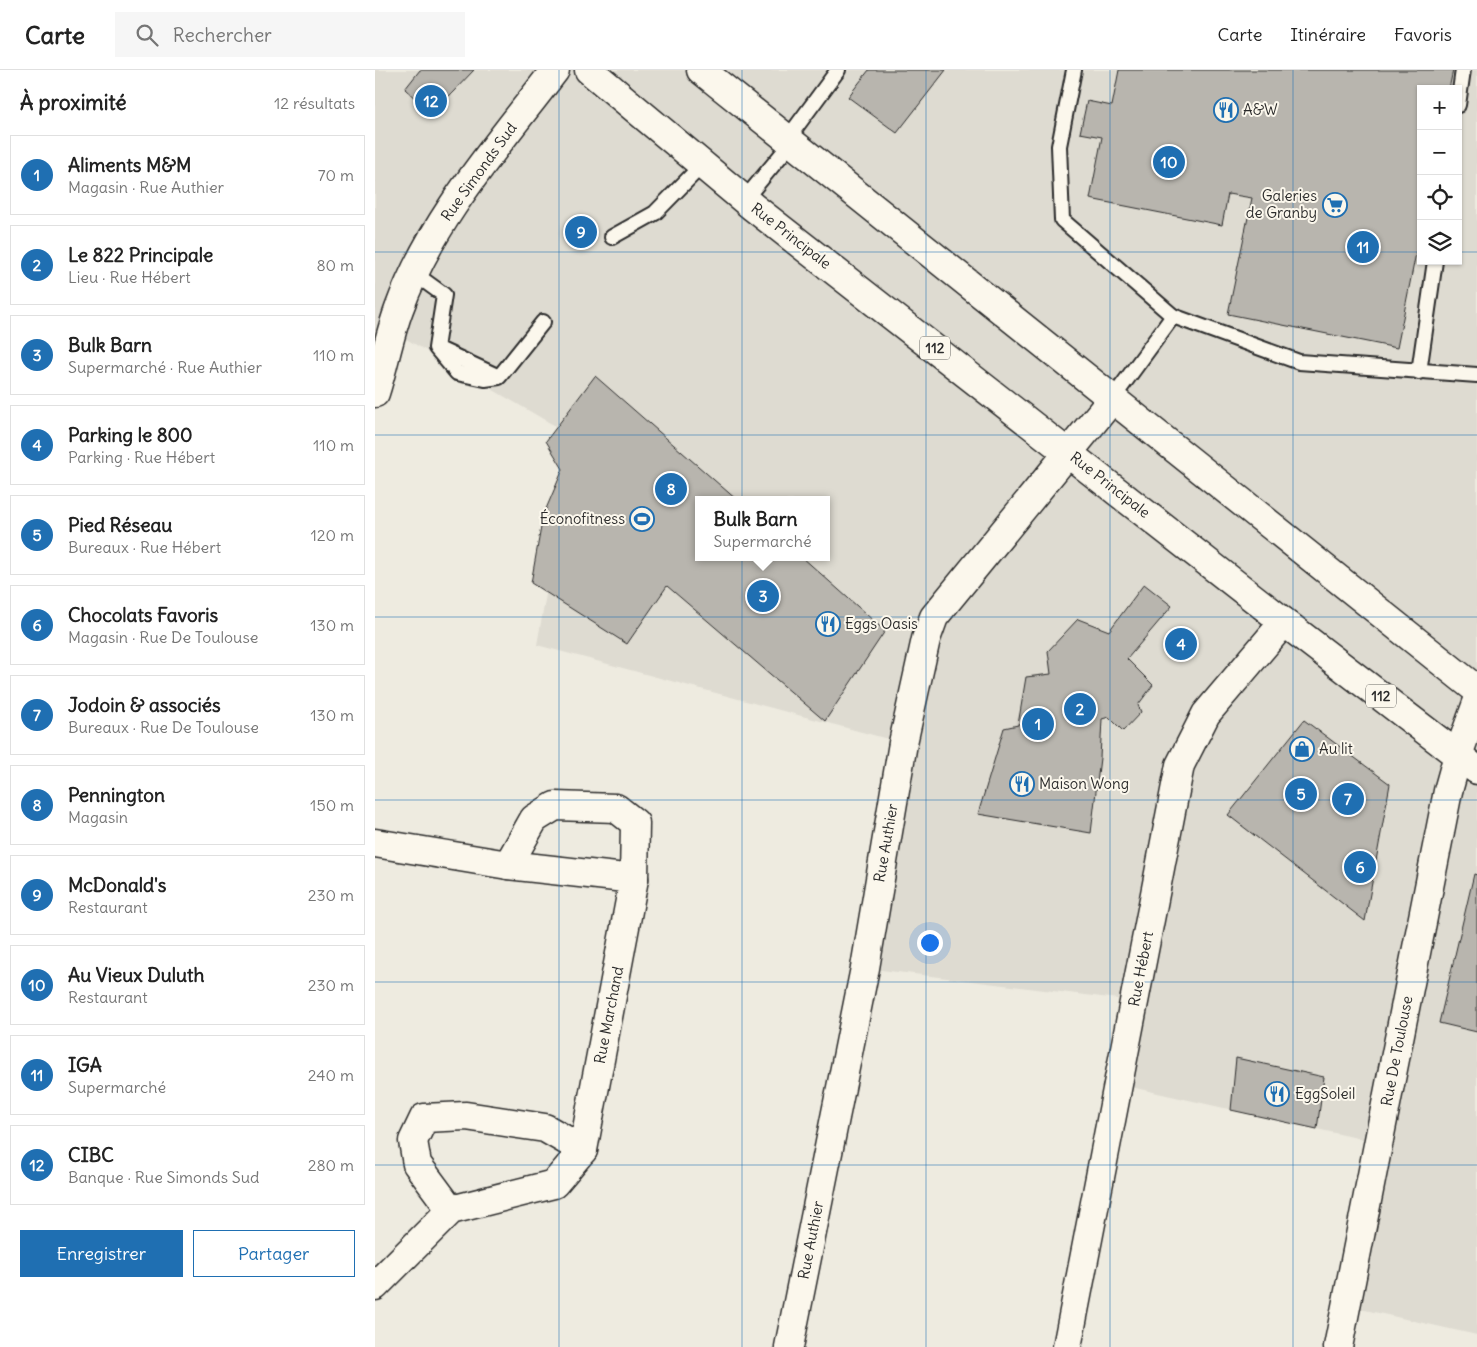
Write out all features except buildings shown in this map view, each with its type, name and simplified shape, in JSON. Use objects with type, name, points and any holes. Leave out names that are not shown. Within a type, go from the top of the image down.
[{"type":"street","name":"Rue Simonds Sud","points":[[375,393],[399,308],[423,256],[455,200],[555,70]]},
{"type":"street","name":"Rue Principale","points":[[589,70],[744,200],[1069,452],[1284,622],[1471,755]]},
{"type":"street","points":[[701,70],[1477,690]]},
{"type":"street","name":"Rue Authier","points":[[789,1347],[865,968],[903,743],[926,639],[934,617],[1113,398]]},
{"type":"street","name":"Rue Hébert","points":[[1067,1347],[1181,765],[1206,714],[1284,622]]},
{"type":"street","name":"Rue De Toulouse","points":[[1338,1347],[1448,791],[1471,755],[1477,703]]},
{"type":"street","name":"Rue Marchand","points":[[451,1210],[554,1184],[583,1150],[634,879],[635,823],[616,808],[555,806],[534,819],[507,866]]},
{"type":"street","points":[[375,843],[507,866],[634,879]]},
{"type":"street","points":[[375,1286],[451,1210],[417,1164],[413,1141],[424,1118],[466,1116],[545,1128],[583,1150]]},
{"type":"lane","name":"Rue Principale","points":[[744,200],[790,140],[838,70]]},
{"type":"lane","points":[[1074,70],[1059,146],[1062,220],[1173,316],[1299,362],[1477,375]]},
{"type":"lane","points":[[1461,85],[1463,70]]},
{"type":"lane","points":[[612,237],[655,214],[702,165]]},
{"type":"lane","points":[[1419,372],[1434,265]]},
{"type":"lane","points":[[415,274],[444,295],[436,348],[457,374],[485,378],[499,377],[543,322]]},
{"type":"lane","points":[[1113,398],[1173,316]]},
{"type":"shaded area","points":[[375,70],[1477,70],[1477,1335],[1347,1306],[1379,1143],[1118,1084],[1134,1001],[865,968],[903,743],[537,645],[574,437],[401,336],[375,382]]},
{"type":"place","name":"CIBC","points":[[431,101]]},
{"type":"place","name":"A&W","points":[[1226,110]]},
{"type":"place","name":"Au Vieux Duluth","points":[[1169,162]]},
{"type":"place","name":"Galeries de Granby","points":[[1335,205]]},
{"type":"place","name":"McDonald's","points":[[581,232]]},
{"type":"place","name":"IGA","points":[[1363,247]]},
{"type":"place","name":"Pennington","points":[[671,489]]},
{"type":"place","name":"Éconofitness","points":[[642,519]]},
{"type":"place","name":"Bulk Barn","points":[[763,596]]},
{"type":"place","name":"Eggs Oasis","points":[[828,624]]},
{"type":"place","name":"Parking le 800","points":[[1181,644]]},
{"type":"place","name":"Le 822 Principale","points":[[1080,709]]},
{"type":"place","name":"Aliments M&M","points":[[1038,724]]},
{"type":"place","name":"Au lit","points":[[1302,749]]},
{"type":"place","name":"Maison Wong","points":[[1022,784]]},
{"type":"place","name":"Pied Réseau","points":[[1301,794]]},
{"type":"place","name":"Jodoin & associés","points":[[1348,799]]},
{"type":"place","name":"Chocolats Favoris","points":[[1360,867]]},
{"type":"place","name":"EggSoleil","points":[[1277,1094]]}]
